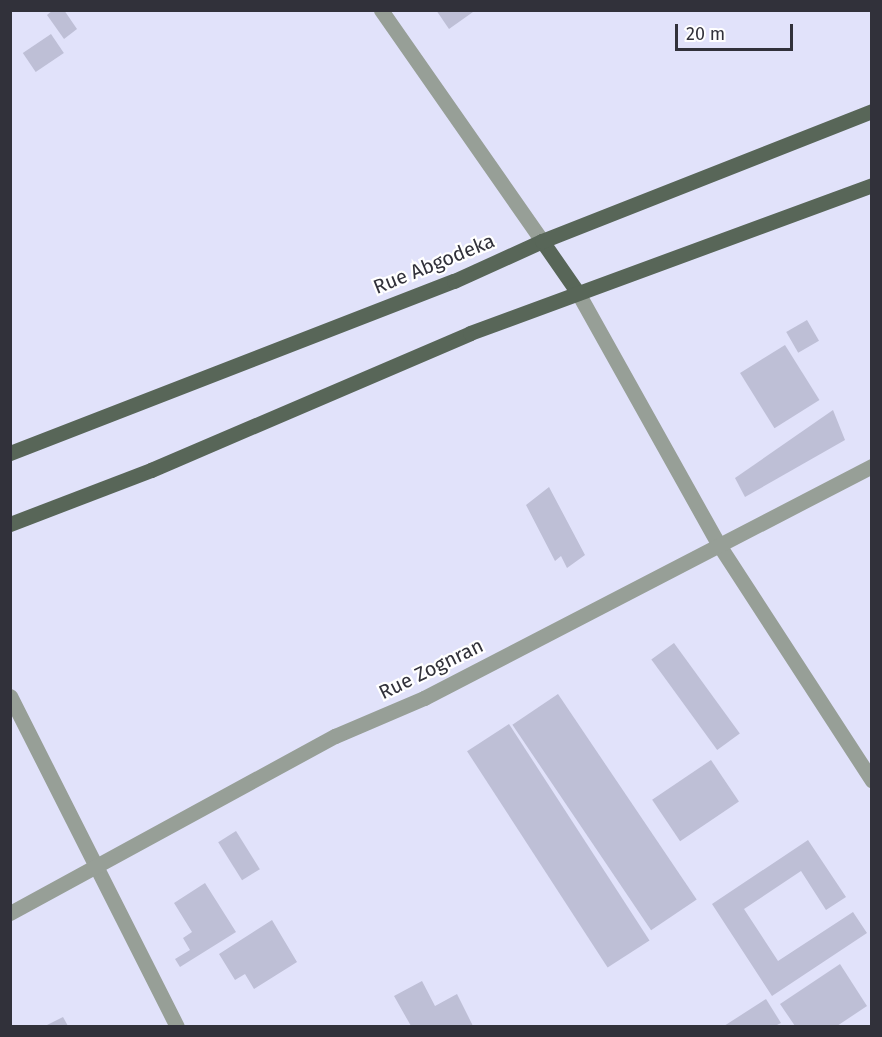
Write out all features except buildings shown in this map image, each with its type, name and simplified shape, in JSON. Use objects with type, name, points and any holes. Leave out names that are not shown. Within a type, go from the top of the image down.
[{"type":"main road","name":"Rue Abgodeka","points":[[10,453],[454,281],[542,242],[872,111]]},
{"type":"main road","points":[[10,524],[151,470],[470,333],[872,184]]},
{"type":"main road","points":[[542,242],[578,293]]},
{"type":"street","points":[[381,10],[542,242]]},
{"type":"street","points":[[578,293],[719,545],[872,781]]},
{"type":"street","name":"Rue Zognran","points":[[10,913],[335,736],[424,698],[872,466]]},
{"type":"street","points":[[10,696],[99,866],[177,1026]]}]
